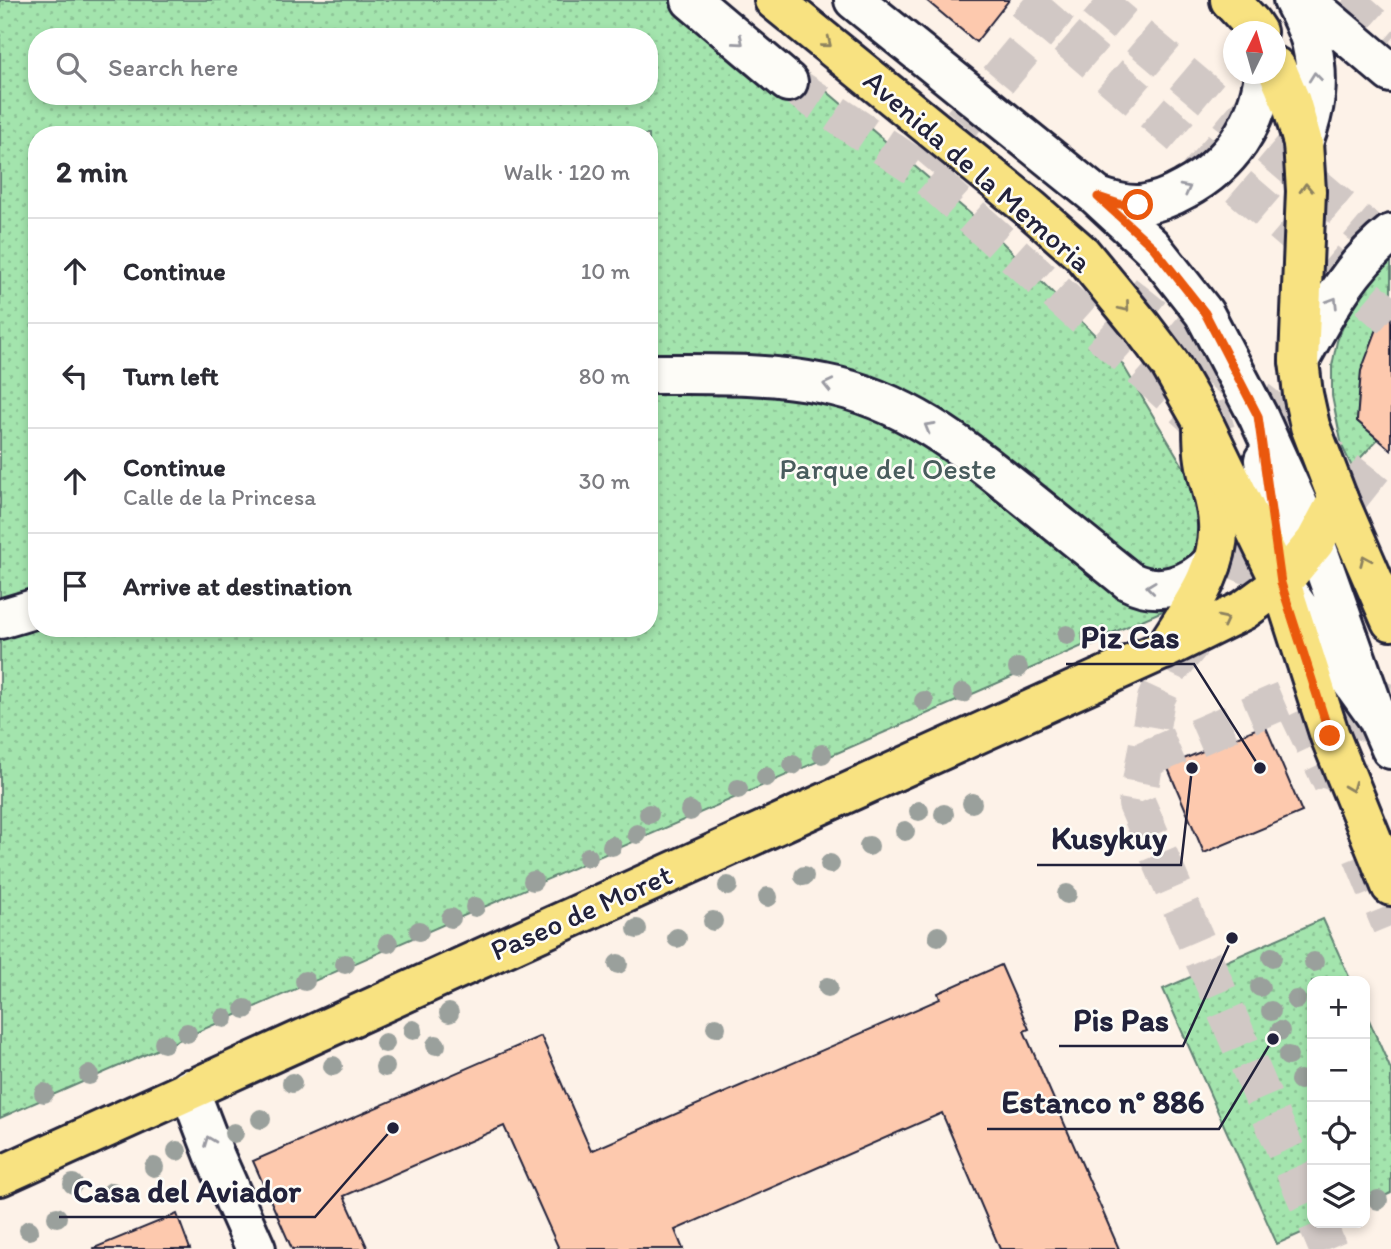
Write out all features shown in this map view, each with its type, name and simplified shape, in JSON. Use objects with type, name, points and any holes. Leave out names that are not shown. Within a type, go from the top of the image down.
[{"type":"main road","name":"Avenida de la Memoria","points":[[774,0],[1031,209],[1082,254],[1170,364],[1203,422],[1281,583],[1330,736],[1391,886]]},
{"type":"main road","points":[[1230,0],[1248,21]]},
{"type":"main road","points":[[1283,84],[1303,143],[1307,191],[1299,361],[1303,394],[1310,426],[1338,499],[1391,621]]},
{"type":"main road","points":[[1163,650],[1202,589],[1217,548],[1218,524],[1205,461],[1203,422]]},
{"type":"main road","name":"Paseo de Moret","points":[[0,1175],[1163,650],[1244,610],[1281,583],[1315,542],[1338,499]]},
{"type":"street","points":[[691,0],[788,82]]},
{"type":"street","points":[[854,0],[1098,197],[1153,247],[1205,313],[1258,416],[1315,542],[1384,733]]},
{"type":"street","points":[[1293,0],[1312,45],[1316,90],[1312,116],[1303,143]]},
{"type":"street","points":[[1305,0],[1391,74]]},
{"type":"street","points":[[1098,197],[1119,204],[1138,205],[1168,198],[1198,182],[1227,158],[1246,132],[1259,101],[1262,84]]},
{"type":"street","points":[[1299,361],[1333,301],[1354,272],[1374,247],[1391,234]]},
{"type":"street","points":[[658,374],[765,376],[824,384],[864,395],[893,406],[964,449],[1129,581],[1155,589],[1170,587],[1198,575],[1212,563]]},
{"type":"street","points":[[1258,416],[1281,583],[1384,733]]},
{"type":"street","points":[[1310,426],[1315,542]]},
{"type":"street","points":[[0,619],[28,611]]},
{"type":"street","points":[[189,1090],[256,1249]]},
{"type":"green space","name":"Parque del Oeste","points":[[0,0],[670,0],[794,99],[811,78],[993,233],[1120,360],[1200,497],[1205,527],[1165,610],[0,1118]]},
{"type":"green space","points":[[1391,257],[1391,313],[1361,371],[1357,421],[1378,439],[1352,467],[1342,446],[1332,396],[1332,366],[1337,341],[1350,310],[1372,274]]},
{"type":"green space","points":[[1323,919],[1349,976],[1307,976],[1307,1228],[1313,1228],[1277,1244],[1163,989]]},
{"type":"green space","points":[[1370,1022],[1391,1070],[1391,1193],[1370,1203]]},
{"type":"building","points":[[926,0],[1009,0],[976,42]]},
{"type":"building","points":[[1388,300],[1391,300],[1391,450],[1357,421],[1361,371]]},
{"type":"building","points":[[1265,725],[1302,812],[1204,853],[1167,766]]},
{"type":"building","points":[[1001,965],[1029,1029],[1024,1031],[1119,1249],[1000,1249],[942,1113],[675,1230],[683,1249],[559,1249],[504,1126],[344,1196],[368,1249],[292,1249],[253,1161],[541,1036],[591,1151],[940,999],[938,993]]},
{"type":"building","points":[[177,1214],[190,1249],[94,1248]]},
{"type":"tunnel","points":[[1023,0],[1391,318]]},
{"type":"tunnel","points":[[925,167],[1065,0]]},
{"type":"tunnel","points":[[1095,0],[1391,250]]},
{"type":"tunnel","points":[[1344,0],[1391,41]]},
{"type":"tunnel","points":[[788,82],[921,171],[1198,421]]},
{"type":"tunnel","points":[[1124,293],[1391,506]]},
{"type":"tunnel","points":[[1194,349],[1216,431]]},
{"type":"tunnel","points":[[1228,486],[1239,532],[1234,571],[1217,612],[1170,669],[1156,699],[1137,804],[1307,1199]]},
{"type":"tunnel","points":[[1337,793],[1375,678]]},
{"type":"tunnel","points":[[1144,760],[1284,700],[1296,707],[1332,783]]},
{"type":"tunnel","points":[[1362,855],[1391,926]]},
{"type":"tunnel","points":[[1319,1228],[1328,1249]]},
{"type":"place","name":"Kusykuy","points":[[1192,768]]},
{"type":"place","name":"Piz Cas","points":[[1260,768]]},
{"type":"place","name":"Pis Pas","points":[[1232,938]]},
{"type":"place","name":"Estanco n° 886","points":[[1273,1039]]},
{"type":"place","name":"Casa del Aviador","points":[[393,1128]]},
{"type":"route","points":[[1138,205],[1119,204],[1098,197],[1153,247],[1205,313],[1258,416],[1281,583],[1330,736]]}]
